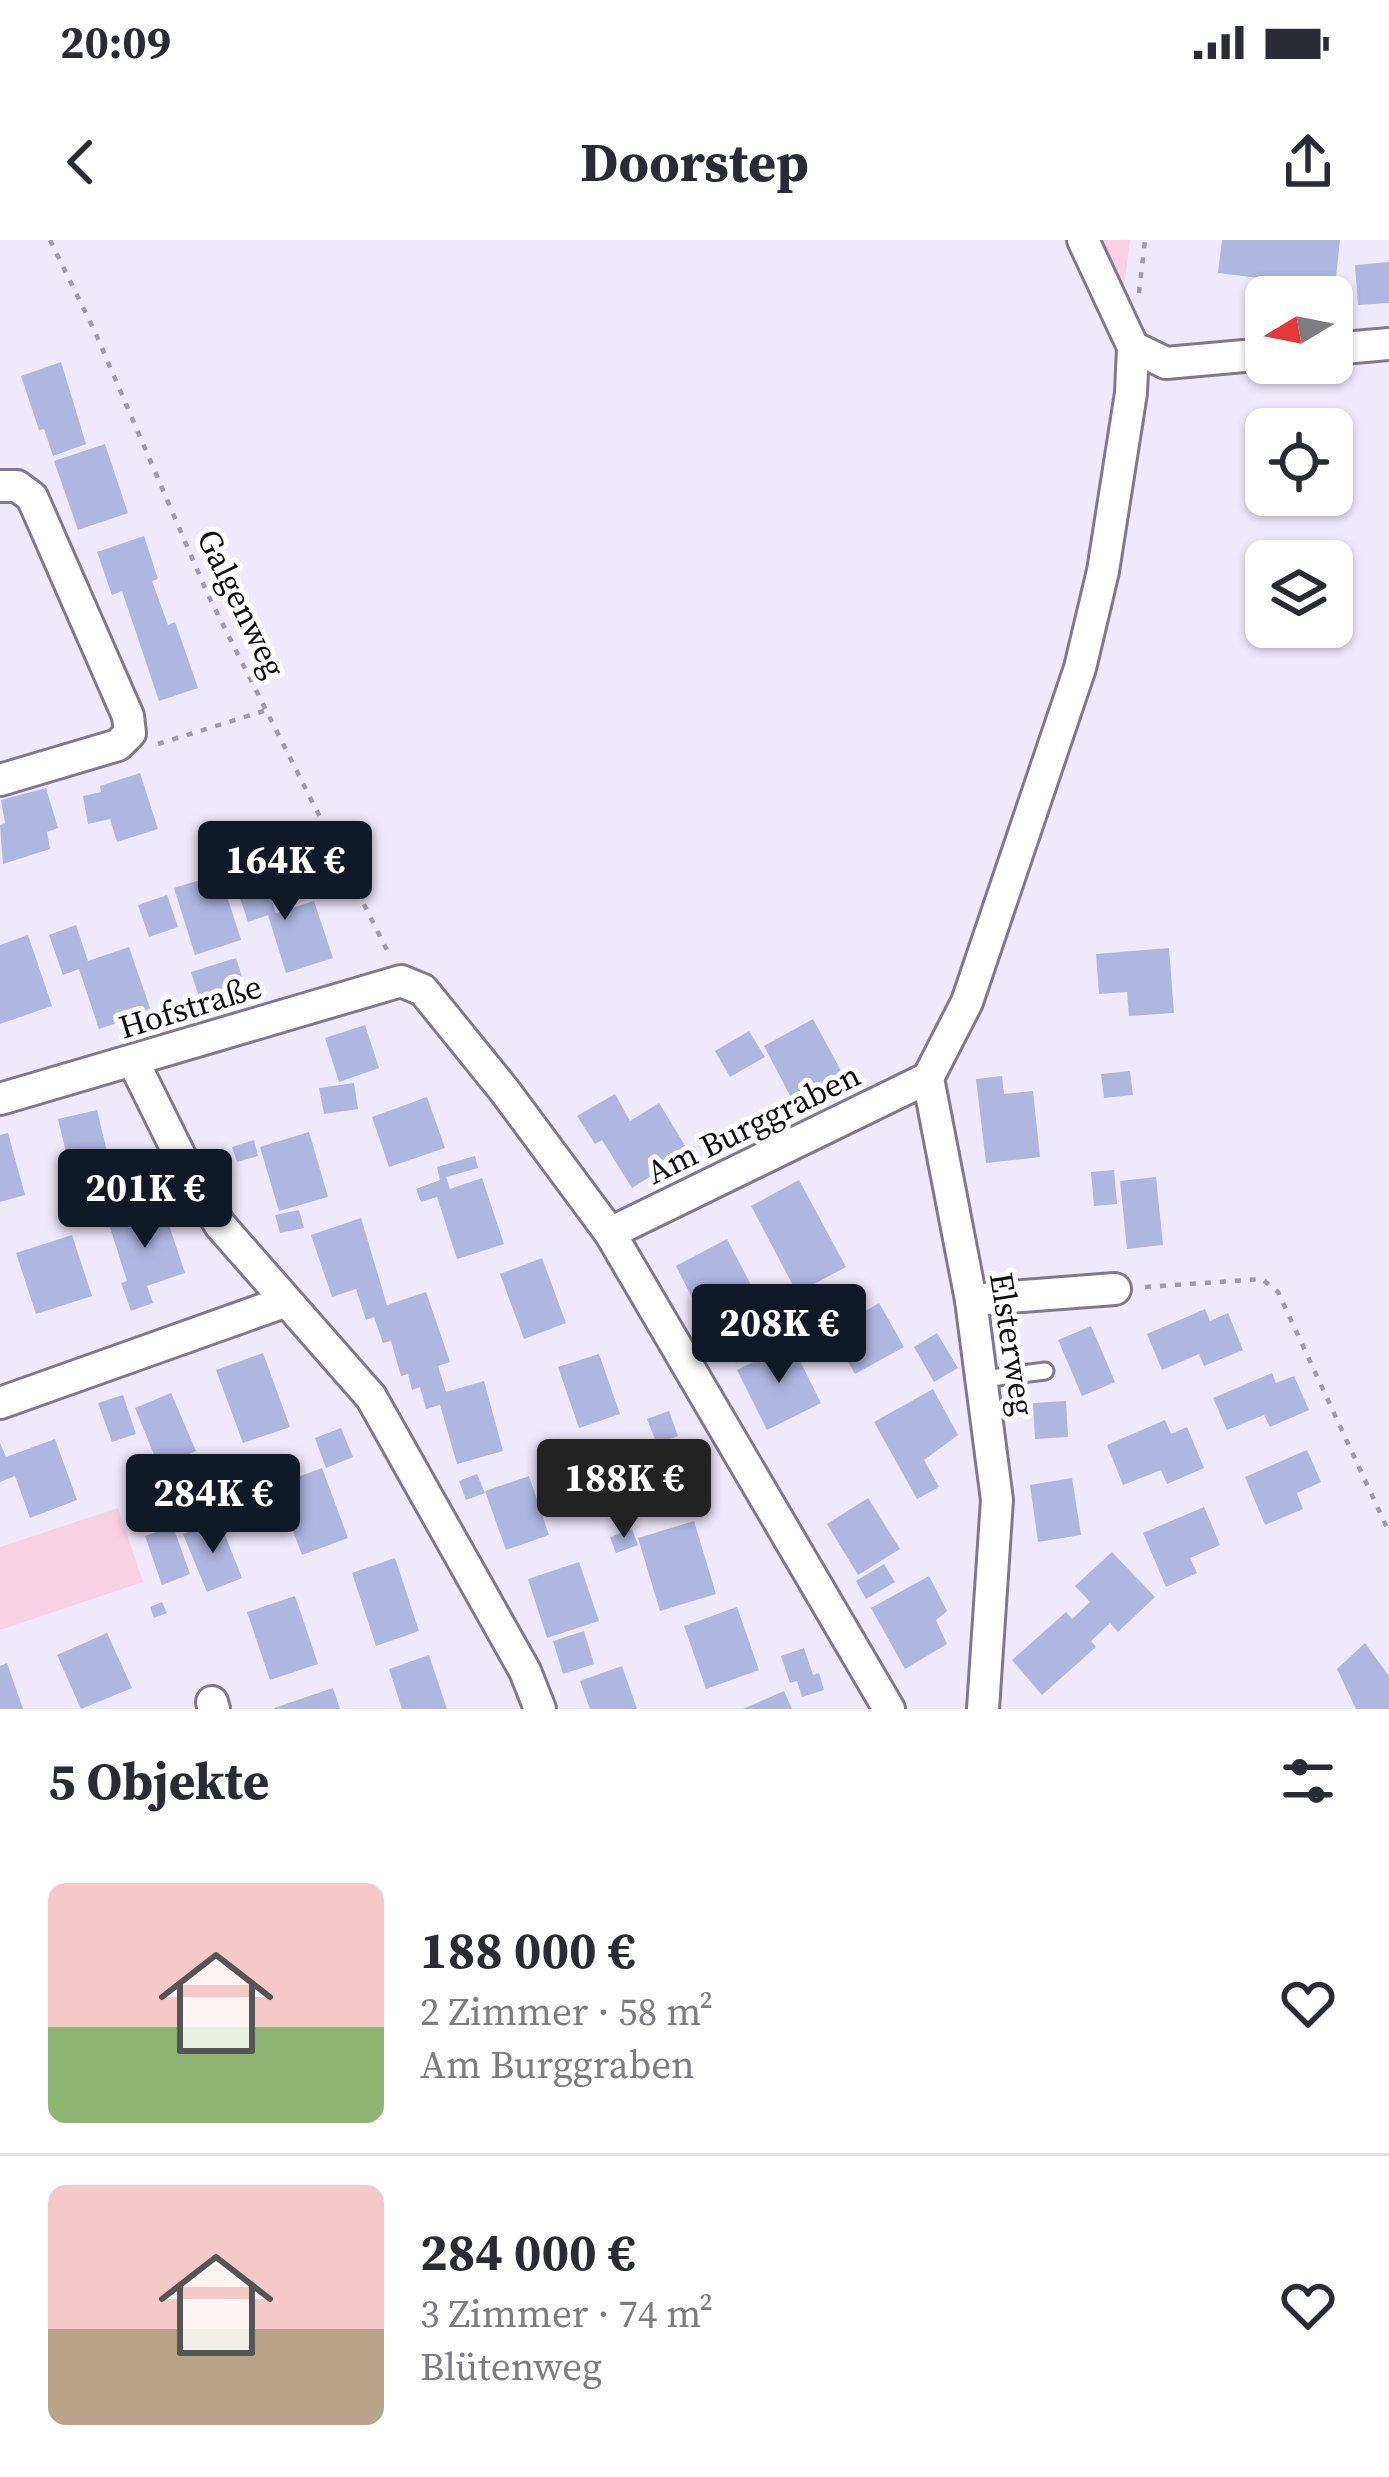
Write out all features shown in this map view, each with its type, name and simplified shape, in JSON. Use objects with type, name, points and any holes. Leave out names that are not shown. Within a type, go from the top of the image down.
[{"type":"street","points":[[928,1078],[967,1002],[1080,668],[1103,571],[1131,393],[1133,346],[1083,240]]},
{"type":"street","points":[[1353,347],[1389,344]]},
{"type":"street","points":[[1133,346],[1166,363],[1245,356]]},
{"type":"street","points":[[0,486],[17,486],[32,497],[128,716],[130,733],[118,745],[0,780]]},
{"type":"street","points":[[401,981],[422,990],[505,1090],[610,1233],[889,1709]]},
{"type":"street","name":"Hofstraße","points":[[0,1099],[401,981]]},
{"type":"street","points":[[133,1061],[220,1225],[371,1396],[525,1671],[540,1709]]},
{"type":"street","name":"Am Burggraben","points":[[610,1233],[928,1078]]},
{"type":"street","name":"Elsterweg","points":[[928,1078],[971,1300],[998,1500],[983,1709]]},
{"type":"street","points":[[971,1300],[1115,1289]]},
{"type":"street","points":[[0,1403],[284,1301]]},
{"type":"lane","points":[[983,1379],[1046,1371]]},
{"type":"path","name":"Galgenweg","points":[[50,240],[95,332],[208,595],[401,981]]},
{"type":"path","points":[[130,733],[158,744],[267,710]]},
{"type":"path","points":[[1115,1289],[1262,1279],[1278,1292],[1389,1532]]},
{"type":"shaded area","points":[[1093,240],[1130,240],[1122,302]]},
{"type":"shaded area","points":[[118,1508],[143,1582],[0,1630],[0,1547]]},
{"type":"building","points":[[1222,240],[1340,240],[1336,276],[1218,273]]},
{"type":"building","points":[[1389,262],[1389,303],[1358,305],[1355,265]]},
{"type":"building","points":[[61,362],[86,444],[53,456],[21,376]]},
{"type":"building","points":[[105,444],[128,513],[78,530],[54,461]]},
{"type":"building","points":[[144,536],[158,579],[152,581],[168,625],[175,622],[198,688],[159,701],[122,591],[112,595],[97,552]]},
{"type":"building","points":[[140,773],[158,829],[117,842],[110,819],[88,824],[83,796]]},
{"type":"building","points":[[46,788],[58,828],[47,832],[50,849],[3,864],[1,800]]},
{"type":"building","points":[[261,867],[276,913],[314,901],[333,958],[286,973],[268,915],[248,922],[233,877]]},
{"type":"building","points":[[220,874],[241,940],[195,955],[174,888]]},
{"type":"building","points":[[167,895],[178,927],[149,937],[138,905]]},
{"type":"building","points":[[76,925],[88,961],[129,947],[151,1011],[99,1029],[79,969],[63,975],[49,935]]},
{"type":"building","points":[[28,935],[52,1006],[0,1024],[0,945]]},
{"type":"building","points":[[1169,948],[1174,1013],[1129,1016],[1127,992],[1099,994],[1096,954]]},
{"type":"building","points":[[236,958],[248,996],[203,1009],[191,972]]},
{"type":"building","points":[[813,1019],[846,1080],[796,1107],[764,1046]]},
{"type":"building","points":[[365,1025],[379,1068],[339,1082],[325,1038]]},
{"type":"building","points":[[749,1031],[765,1057],[730,1077],[715,1051]]},
{"type":"building","points":[[1130,1071],[1133,1095],[1104,1098],[1101,1074]]},
{"type":"building","points":[[1002,1076],[1004,1094],[1033,1091],[1040,1157],[986,1163],[976,1079]]},
{"type":"building","points":[[354,1083],[358,1109],[324,1114],[319,1088]]},
{"type":"building","points":[[615,1094],[630,1121],[659,1103],[689,1152],[632,1188],[602,1140],[595,1144],[577,1116]]},
{"type":"building","points":[[427,1097],[445,1148],[389,1167],[372,1117]]},
{"type":"building","points":[[97,1110],[115,1185],[76,1194],[58,1119]]},
{"type":"building","points":[[309,1132],[328,1197],[279,1211],[260,1147]]},
{"type":"building","points":[[8,1133],[25,1195],[0,1202],[0,1135]]},
{"type":"building","points":[[254,1140],[258,1156],[237,1162],[232,1147]]},
{"type":"building","points":[[475,1156],[478,1168],[446,1177],[450,1189],[482,1178],[504,1244],[457,1259],[437,1197],[421,1202],[416,1189],[440,1180],[437,1167]]},
{"type":"building","points":[[1114,1170],[1117,1204],[1094,1206],[1091,1172]]},
{"type":"building","points":[[1156,1177],[1163,1245],[1127,1249],[1120,1181]]},
{"type":"building","points":[[799,1180],[846,1267],[797,1293],[751,1206]]},
{"type":"building","points":[[161,1201],[185,1273],[147,1286],[153,1303],[131,1311],[121,1283],[127,1281],[107,1218]]},
{"type":"building","points":[[299,1210],[304,1228],[280,1233],[275,1215]]},
{"type":"building","points":[[361,1218],[387,1305],[426,1292],[450,1362],[438,1366],[446,1392],[484,1381],[503,1451],[457,1464],[440,1405],[426,1409],[420,1387],[412,1390],[408,1374],[401,1376],[391,1341],[383,1343],[374,1317],[366,1320],[356,1289],[332,1297],[311,1235]]},
{"type":"building","points":[[72,1235],[92,1296],[36,1314],[16,1253]]},
{"type":"building","points":[[727,1239],[761,1304],[709,1331],[676,1266]]},
{"type":"building","points":[[542,1258],[566,1323],[524,1339],[500,1274]]},
{"type":"building","points":[[879,1303],[904,1347],[855,1374],[831,1331]]},
{"type":"building","points":[[1205,1309],[1210,1321],[1228,1313],[1243,1350],[1204,1366],[1199,1354],[1162,1370],[1147,1334]]},
{"type":"building","points":[[743,1317],[761,1350],[736,1363],[719,1331]]},
{"type":"building","points":[[1091,1326],[1115,1382],[1082,1396],[1058,1340]]},
{"type":"building","points":[[937,1333],[958,1368],[934,1382],[914,1347]]},
{"type":"building","points":[[791,1343],[821,1403],[767,1430],[737,1370]]},
{"type":"building","points":[[263,1353],[290,1427],[243,1443],[216,1370]]},
{"type":"building","points":[[599,1354],[620,1414],[579,1428],[558,1367]]},
{"type":"building","points":[[1272,1373],[1276,1383],[1294,1376],[1309,1410],[1270,1427],[1264,1415],[1227,1430],[1213,1398]]},
{"type":"building","points":[[933,1389],[958,1435],[924,1460],[939,1487],[917,1499],[874,1422]]},
{"type":"building","points":[[171,1393],[196,1451],[159,1467],[135,1408]]},
{"type":"building","points":[[123,1395],[136,1434],[112,1442],[98,1403]]},
{"type":"building","points":[[1066,1401],[1068,1437],[1035,1439],[1033,1403]]},
{"type":"building","points":[[669,1411],[678,1436],[657,1444],[647,1419]]},
{"type":"building","points":[[1165,1420],[1171,1434],[1187,1427],[1204,1468],[1167,1484],[1161,1470],[1123,1485],[1107,1445]]},
{"type":"building","points":[[341,1428],[353,1457],[326,1468],[315,1438]]},
{"type":"building","points":[[55,1439],[77,1500],[30,1518],[15,1476],[0,1482],[0,1443],[6,1457]]},
{"type":"building","points":[[635,1448],[657,1504],[621,1519],[598,1462]]},
{"type":"building","points":[[1307,1450],[1321,1482],[1297,1493],[1303,1509],[1265,1525],[1245,1477]]},
{"type":"building","points":[[322,1468],[348,1538],[302,1555],[276,1485]]},
{"type":"building","points":[[477,1474],[485,1493],[466,1500],[459,1481]]},
{"type":"building","points":[[529,1476],[549,1535],[506,1550],[485,1491]]},
{"type":"building","points":[[1072,1478],[1081,1535],[1038,1542],[1030,1485]]},
{"type":"building","points":[[868,1498],[900,1549],[858,1575],[827,1524]]},
{"type":"building","points":[[1204,1507],[1220,1545],[1190,1558],[1197,1573],[1166,1587],[1143,1533]]},
{"type":"building","points":[[219,1520],[242,1578],[207,1592],[183,1534]]},
{"type":"building","points":[[694,1521],[716,1594],[660,1611],[638,1538]]},
{"type":"building","points":[[173,1526],[190,1574],[162,1585],[145,1536]]},
{"type":"building","points":[[632,1529],[638,1545],[616,1553],[610,1537]]},
{"type":"building","points":[[1112,1552],[1155,1597],[1118,1632],[1110,1623],[1091,1641],[1096,1647],[1042,1695],[1012,1660],[1066,1612],[1072,1619],[1090,1602],[1075,1586]]},
{"type":"building","points":[[395,1558],[419,1631],[376,1646],[352,1573]]},
{"type":"building","points":[[579,1562],[599,1621],[547,1638],[528,1579]]},
{"type":"building","points":[[884,1564],[895,1582],[866,1599],[856,1581]]},
{"type":"building","points":[[929,1576],[947,1611],[936,1620],[947,1644],[905,1669],[871,1608]]},
{"type":"building","points":[[295,1596],[318,1664],[270,1680],[247,1612]]},
{"type":"building","points":[[162,1602],[167,1613],[154,1618],[150,1607]]},
{"type":"building","points":[[737,1607],[759,1670],[706,1689],[684,1626]]},
{"type":"building","points":[[584,1631],[594,1664],[563,1674],[553,1641]]},
{"type":"building","points":[[107,1633],[132,1688],[81,1709],[57,1655]]},
{"type":"building","points":[[1365,1643],[1389,1676],[1389,1709],[1356,1709],[1337,1669]]},
{"type":"building","points":[[804,1648],[824,1690],[802,1697],[797,1681],[790,1683],[781,1656]]},
{"type":"building","points":[[429,1655],[447,1709],[402,1709],[389,1669]]},
{"type":"building","points":[[7,1663],[23,1709],[0,1709],[0,1666]]},
{"type":"building","points":[[622,1666],[637,1709],[590,1709],[580,1681]]},
{"type":"building","points":[[333,1688],[340,1709],[274,1708]]},
{"type":"building","points":[[784,1691],[792,1709],[743,1709]]}]
